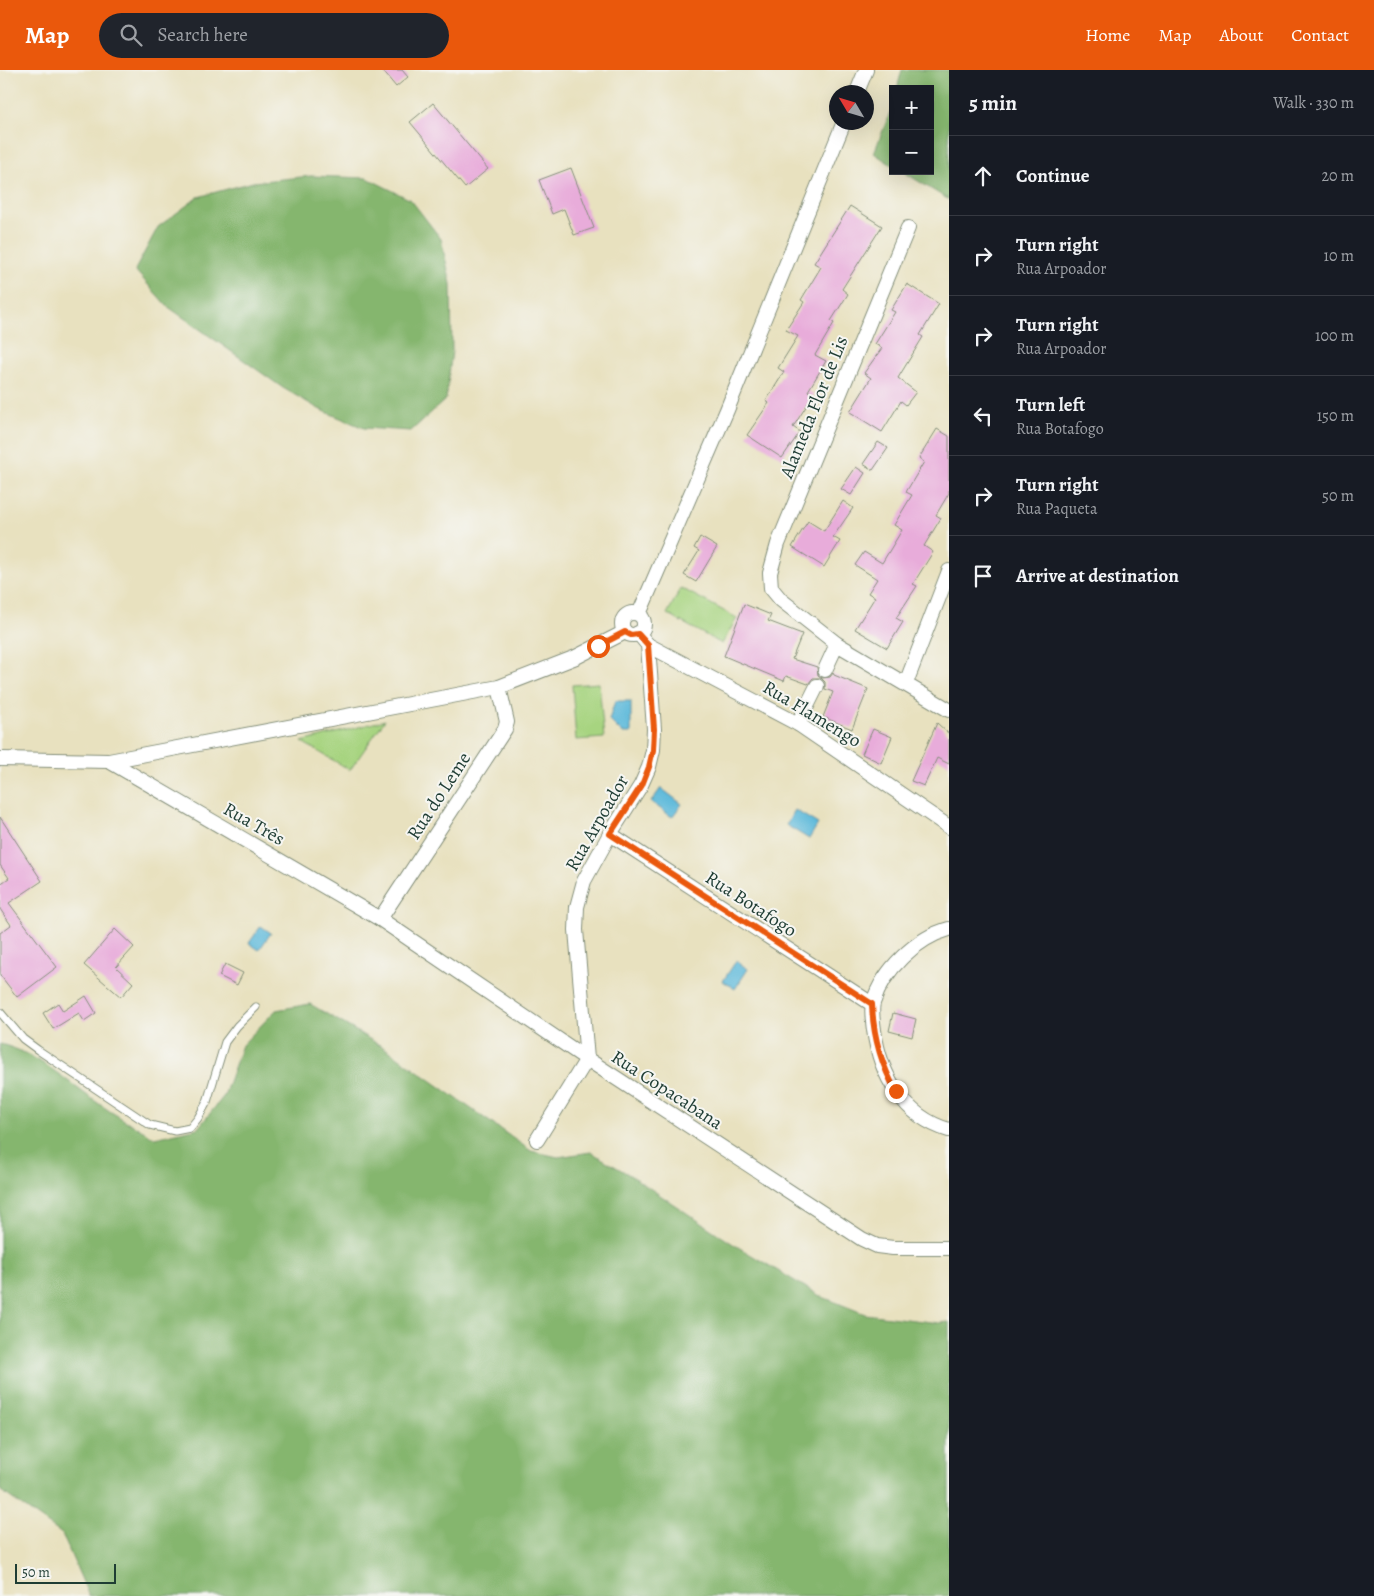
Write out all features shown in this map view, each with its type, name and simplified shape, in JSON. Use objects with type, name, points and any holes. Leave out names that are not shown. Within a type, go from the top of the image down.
[{"type":"street","points":[[860,85],[866,70]]},
{"type":"street","points":[[639,614],[727,410],[841,130]]},
{"type":"street","name":"Alameda Flor de Lis","points":[[837,644],[781,600],[771,588],[770,573],[778,544],[908,228]]},
{"type":"street","points":[[906,683],[949,571]]},
{"type":"street","points":[[0,759],[109,761],[499,687],[632,633],[644,624],[639,614],[632,612],[625,615],[622,622],[632,633],[648,645]]},
{"type":"street","points":[[825,670],[837,644],[949,710]]},
{"type":"street","name":"Rua Flamengo","points":[[648,645],[798,724],[949,826]]},
{"type":"street","name":"Rua Arpoador","points":[[587,1060],[576,930],[577,907],[584,881],[610,834],[642,785],[649,767],[653,750],[654,729],[648,645]]},
{"type":"street","points":[[798,724],[817,686]]},
{"type":"street","name":"Rua do Leme","points":[[380,920],[504,729],[507,722],[499,687]]},
{"type":"street","name":"Rua Três","points":[[109,761],[380,920]]},
{"type":"street","name":"Rua Botafogo","points":[[610,834],[872,1004]]},
{"type":"street","name":"Rua Copacabana","points":[[380,920],[587,1060],[862,1240],[878,1246],[893,1248],[949,1248]]},
{"type":"street","points":[[949,929],[938,932],[914,946],[885,978],[872,1004],[879,1054],[896,1091],[921,1118],[949,1130]]},
{"type":"street","points":[[537,1140],[587,1060]]},
{"type":"lane","points":[[0,1012],[23,1039],[38,1050],[150,1125],[175,1131],[190,1128],[198,1118],[207,1102],[225,1042],[237,1026],[256,1008]]},
{"type":"green space","points":[[902,70],[949,70],[949,200],[908,175],[934,175],[934,85],[898,85]]},
{"type":"green space","points":[[889,115],[889,163],[874,153]]},
{"type":"green space","points":[[311,176],[367,178],[411,200],[441,239],[451,284],[452,351],[446,399],[411,431],[364,428],[319,409],[283,388],[167,306],[135,270],[158,227],[198,197],[253,182]]},
{"type":"green space","points":[[681,588],[737,618],[722,644],[667,614]]},
{"type":"green space","points":[[599,683],[604,738],[576,740],[572,685]]},
{"type":"green space","points":[[385,720],[350,770],[302,742]]},
{"type":"green space","points":[[310,1004],[388,1050],[531,1151],[558,1157],[591,1152],[633,1177],[733,1244],[820,1296],[865,1314],[939,1323],[949,1322],[949,1596],[89,1596],[62,1534],[0,1490],[0,1044],[38,1060],[117,1116],[155,1138],[198,1128],[224,1096],[242,1045],[276,1010]]},
{"type":"water","points":[[615,701],[631,701],[631,733],[622,733],[609,720]]},
{"type":"water","points":[[661,788],[682,804],[672,817],[651,802]]},
{"type":"water","points":[[795,810],[818,824],[809,839],[786,825]]},
{"type":"water","points":[[261,926],[271,933],[259,950],[249,943]]},
{"type":"water","points":[[736,961],[748,969],[735,989],[723,981]]},
{"type":"building","points":[[382,70],[402,70],[408,77],[396,87]]},
{"type":"building","points":[[433,103],[488,169],[465,188],[410,122]]},
{"type":"building","points":[[571,168],[594,228],[574,235],[564,209],[552,214],[539,180]]},
{"type":"building","points":[[850,206],[882,226],[842,289],[848,294],[831,321],[834,323],[815,355],[826,361],[808,391],[814,394],[793,427],[800,432],[782,458],[747,435],[769,403],[766,401],[784,372],[778,368],[798,336],[786,330],[804,302],[801,300],[821,267],[814,263]]},
{"type":"building","points":[[907,284],[939,304],[920,335],[923,337],[898,378],[916,392],[906,405],[901,401],[882,432],[850,412],[871,378],[864,373],[882,348],[875,344],[895,312],[891,310]]},
{"type":"building","points":[[937,429],[949,436],[949,493],[936,515],[941,518],[924,546],[933,552],[913,584],[917,586],[896,618],[903,622],[887,648],[855,629],[875,597],[868,593],[877,579],[855,565],[864,552],[882,563],[902,530],[894,525],[912,495],[906,492],[924,462],[919,458]]},
{"type":"building","points":[[878,442],[888,448],[873,470],[863,464]]},
{"type":"building","points":[[856,467],[865,473],[851,495],[841,489]]},
{"type":"building","points":[[843,501],[853,508],[833,537],[840,541],[824,567],[792,547],[808,521],[824,531]]},
{"type":"building","points":[[700,537],[717,547],[696,582],[684,575],[699,551],[694,548]]},
{"type":"building","points":[[744,604],[771,615],[768,621],[802,634],[792,659],[817,667],[818,675],[822,678],[830,677],[833,673],[868,689],[852,729],[823,717],[833,692],[825,689],[825,682],[821,678],[813,678],[808,684],[786,676],[784,681],[724,656]]},
{"type":"building","points":[[937,723],[949,734],[949,764],[937,758],[924,786],[911,781]]},
{"type":"building","points":[[873,729],[892,737],[881,763],[862,754]]},
{"type":"building","points":[[0,817],[42,881],[9,903],[57,967],[17,997],[0,975],[0,933],[11,925],[0,909],[0,884],[9,878],[0,865]]},
{"type":"building","points":[[115,929],[134,947],[116,967],[133,983],[121,997],[84,965]]},
{"type":"building","points":[[225,964],[243,973],[237,985],[219,976]]},
{"type":"building","points":[[86,996],[96,1013],[84,1021],[79,1013],[53,1029],[43,1013],[58,1003],[63,1011]]},
{"type":"building","points":[[893,1013],[916,1019],[912,1037],[889,1031]]},
{"type":"route","points":[[598,646],[625,632],[631,635],[638,634],[648,645],[654,729],[653,750],[642,785],[610,834],[872,1004],[879,1054],[896,1091]]}]
